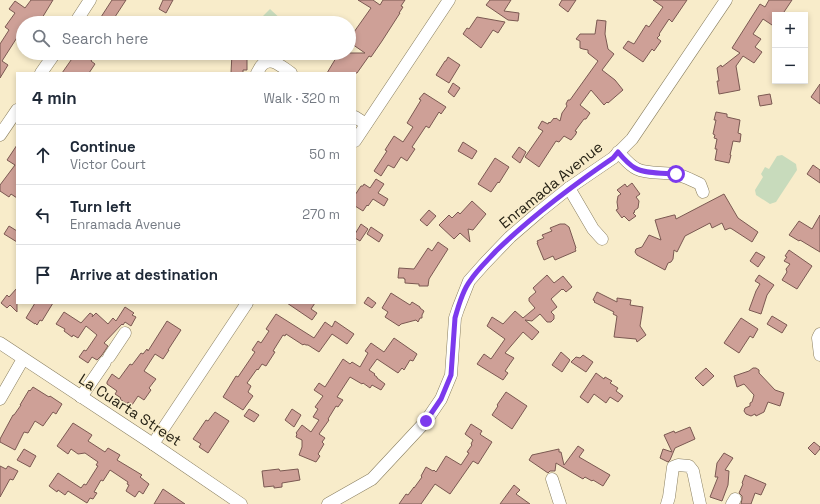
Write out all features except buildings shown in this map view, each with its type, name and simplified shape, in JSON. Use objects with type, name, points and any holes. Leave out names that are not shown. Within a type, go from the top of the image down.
[{"type":"street","points":[[79,16],[90,0]]},
{"type":"street","points":[[356,139],[449,0]]},
{"type":"street","name":"Enramada Avenue","points":[[328,504],[372,479],[426,421],[441,399],[451,375],[455,318],[469,281],[510,237],[569,188],[613,158],[632,139],[726,0]]},
{"type":"street","points":[[42,72],[50,60]]},
{"type":"street","points":[[258,72],[267,61],[273,61],[290,72]]},
{"type":"street","points":[[0,135],[16,111]]},
{"type":"street","points":[[356,118],[366,124]]},
{"type":"street","points":[[618,152],[628,163],[642,171],[682,175],[700,184],[703,192]]},
{"type":"street","points":[[569,188],[594,229],[602,239]]},
{"type":"street","points":[[153,444],[246,304]]},
{"type":"street","points":[[81,397],[125,333]]},
{"type":"street","points":[[820,334],[818,338],[820,355]]},
{"type":"street","name":"La Cuarta Street","points":[[0,343],[241,504]]},
{"type":"street","points":[[0,399],[23,359]]},
{"type":"street","points":[[667,504],[673,467],[678,465],[689,466],[693,471],[700,504]]},
{"type":"street","points":[[552,479],[560,504]]},
{"type":"green space","points":[[270,9],[278,16],[263,16]]},
{"type":"green space","points":[[782,155],[796,164],[797,170],[776,202],[770,204],[756,195],[755,190],[763,177],[761,174],[765,167],[769,169],[777,156]]},
{"type":"route","points":[[426,421],[441,399],[451,375],[455,318],[469,281],[510,237],[569,188],[613,158],[618,152],[628,163],[642,171],[676,174]]}]
